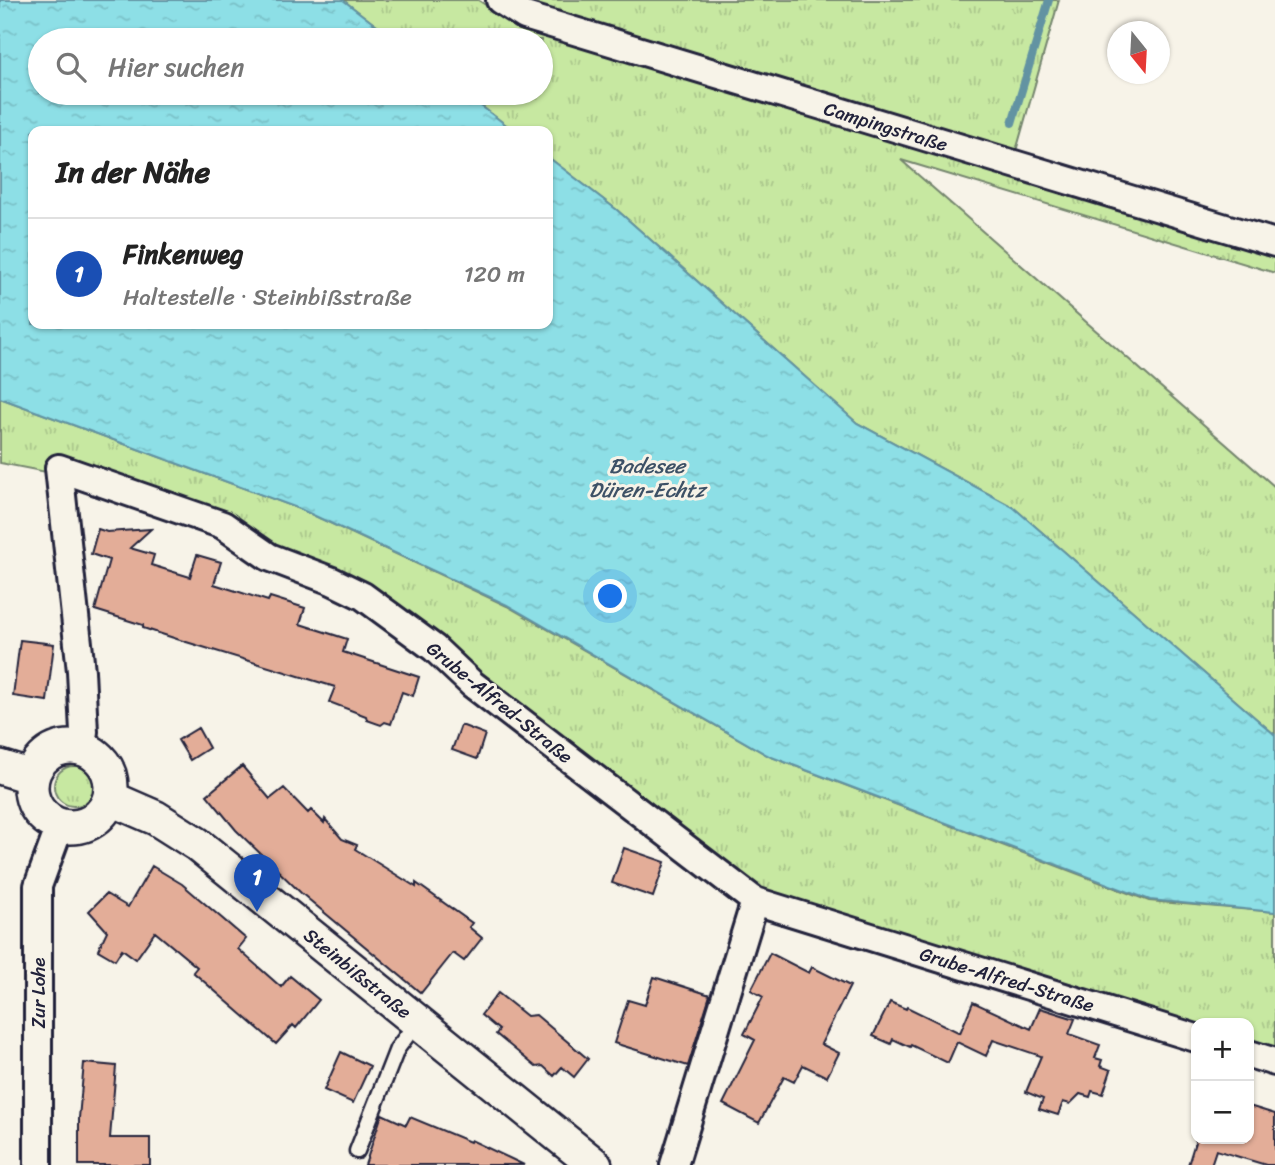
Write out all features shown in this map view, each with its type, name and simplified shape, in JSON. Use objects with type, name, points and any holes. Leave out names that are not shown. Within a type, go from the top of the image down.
[{"type":"street","name":"Campingstraße","points":[[500,0],[525,16],[1275,243]]},
{"type":"street","name":"Grube-Alfred-Straße","points":[[76,747],[84,732],[81,671],[59,468],[223,525],[269,557],[363,596],[434,648],[472,684],[755,901],[1191,1036]]},
{"type":"street","points":[[76,747],[92,752],[105,764],[111,781],[110,798],[102,812],[90,822],[75,827],[60,826],[46,819],[36,807],[31,792],[32,777],[38,764],[48,754],[61,748],[76,747]]},
{"type":"street","points":[[0,767],[32,777]]},
{"type":"street","name":"Steinbißstraße","points":[[110,798],[156,818],[197,844],[596,1165]]},
{"type":"street","name":"Zur Lohe","points":[[38,1165],[38,886],[60,826]]},
{"type":"street","points":[[674,1165],[755,901]]},
{"type":"street","points":[[1254,1056],[1275,1062]]},
{"type":"lane","points":[[356,1151],[397,1049],[418,1021]]},
{"type":"green space","points":[[343,0],[478,0],[520,28],[379,28]]},
{"type":"green space","points":[[522,0],[1059,0],[1016,151],[531,6]]},
{"type":"green space","points":[[553,38],[1275,253],[1275,273],[901,160],[1275,487],[1275,735],[1013,507],[857,423],[617,210],[553,161],[553,126],[507,126],[480,105],[553,105]]},
{"type":"green space","points":[[0,398],[300,509],[507,606],[769,756],[1149,901],[1275,912],[1275,1054],[1254,1048],[1254,1018],[1191,1018],[1191,1027],[747,887],[342,575],[174,497],[0,463]]},
{"type":"green space","points":[[74,766],[82,767],[88,772],[93,778],[93,794],[88,800],[82,805],[74,806],[66,805],[60,800],[55,794],[54,786],[55,778],[60,772],[66,767]]},
{"type":"water","name":"Badesee Düren-Echtz","points":[[0,0],[343,0],[379,28],[28,28],[28,105],[480,105],[507,126],[28,126],[28,329],[553,329],[553,161],[617,210],[857,423],[1013,507],[1275,735],[1275,912],[1150,900],[769,756],[507,605],[300,509],[0,398]]},
{"type":"building","points":[[98,529],[107,532],[151,529],[130,548],[154,555],[151,565],[190,577],[197,555],[221,562],[214,584],[268,601],[270,597],[305,608],[300,624],[347,639],[343,652],[419,677],[413,696],[402,692],[391,724],[385,722],[381,725],[367,720],[366,716],[329,702],[335,687],[183,641],[95,610],[109,560],[91,554]]},
{"type":"building","points":[[20,640],[54,644],[47,701],[13,696]]},
{"type":"building","points":[[461,725],[485,734],[477,759],[452,750]]},
{"type":"building","points":[[198,728],[209,748],[190,760],[178,740]]},
{"type":"building","points":[[242,766],[270,799],[284,788],[308,813],[311,810],[324,823],[325,819],[342,839],[357,845],[355,849],[416,887],[416,883],[472,923],[469,927],[482,938],[464,961],[453,953],[421,993],[301,893],[236,830],[207,795]]},
{"type":"building","points":[[624,848],[665,862],[653,897],[612,883]]},
{"type":"building","points":[[152,866],[182,884],[246,939],[238,949],[281,987],[290,976],[319,1000],[296,1028],[293,1025],[276,1044],[193,972],[197,967],[155,932],[136,959],[122,949],[115,960],[98,950],[107,931],[89,911],[106,894],[128,907]]},
{"type":"building","points":[[770,953],[809,973],[812,967],[850,986],[821,1044],[839,1053],[827,1077],[803,1065],[794,1082],[784,1077],[759,1123],[723,1104],[755,1040],[744,1034],[763,997],[751,990]]},
{"type":"building","points":[[654,977],[710,995],[688,1066],[614,1043],[628,1000],[645,1005]]},
{"type":"building","points":[[498,993],[527,1016],[536,1015],[588,1059],[574,1077],[562,1067],[554,1076],[543,1066],[536,1067],[496,1034],[499,1030],[481,1015]]},
{"type":"building","points":[[890,1002],[906,1009],[907,1007],[960,1033],[973,1002],[1031,1029],[1040,1008],[1075,1019],[1069,1034],[1100,1045],[1095,1058],[1102,1060],[1100,1066],[1111,1070],[1103,1094],[1092,1091],[1090,1097],[1080,1094],[1070,1104],[1063,1102],[1058,1115],[1039,1109],[1043,1099],[1026,1092],[1041,1056],[993,1040],[986,1056],[957,1042],[948,1063],[893,1039],[891,1044],[873,1036]]},
{"type":"building","points":[[341,1052],[370,1066],[353,1103],[324,1090]]},
{"type":"building","points":[[84,1063],[116,1066],[110,1138],[150,1138],[150,1165],[79,1165],[79,1118]]},
{"type":"building","points":[[1254,1108],[1275,1114],[1275,1165],[1266,1165],[1216,1150],[1211,1165],[1188,1165],[1194,1144],[1254,1144]]},
{"type":"building","points":[[382,1114],[406,1125],[410,1117],[470,1142],[471,1140],[524,1165],[365,1165]]},
{"type":"waterway","points":[[1012,123],[1049,0]]},
{"type":"place","name":"Finkenweg","points":[[257,912]]}]
